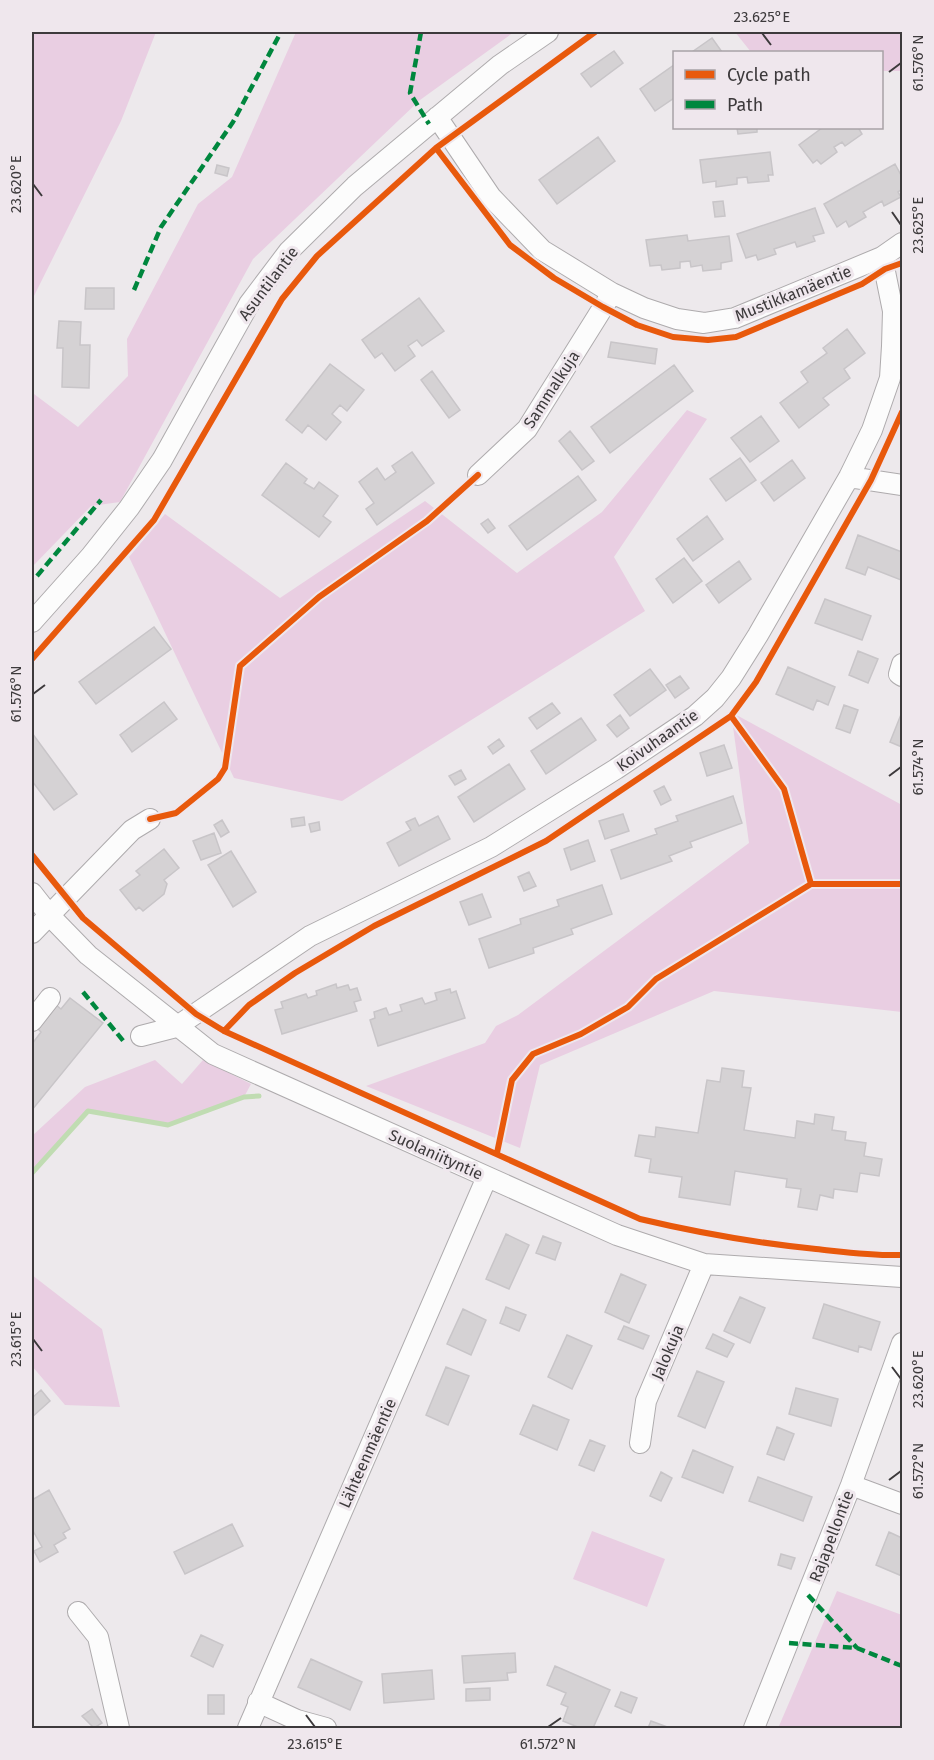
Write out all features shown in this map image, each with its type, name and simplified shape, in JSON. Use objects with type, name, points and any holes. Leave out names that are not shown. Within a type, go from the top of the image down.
[{"type":"street","name":"Asuntilantie","points":[[32,622],[90,557],[129,508],[162,460],[249,304],[289,252],[355,186],[500,65],[548,32]]},
{"type":"street","name":"Mustikkamäentie","points":[[437,117],[491,197],[542,250],[612,293],[644,308],[677,319],[714,321],[735,318],[767,307],[882,257],[903,243]]},
{"type":"street","name":"Koivuhaantie","points":[[141,1036],[177,1026],[310,936],[491,847],[695,716],[731,678],[849,477],[872,430],[890,378],[892,311],[882,257]]},
{"type":"street","name":"Sammalkuja","points":[[478,475],[527,429],[612,293]]},
{"type":"street","points":[[849,477],[903,485]]},
{"type":"street","points":[[903,664],[899,674],[903,676]]},
{"type":"street","points":[[32,933],[132,830],[150,819]]},
{"type":"street","name":"Suolaniityntie","points":[[32,893],[87,955],[213,1054],[617,1235],[704,1264],[902,1272]]},
{"type":"street","points":[[32,1021],[50,998]]},
{"type":"street","name":"Lähteenmäentie","points":[[248,1728],[487,1177]]},
{"type":"street","name":"Jalokuja","points":[[640,1443],[646,1401],[704,1264]]},
{"type":"street","name":"Rajapellontie","points":[[754,1728],[851,1485],[903,1343]]},
{"type":"street","points":[[851,1485],[903,1504]]},
{"type":"street","points":[[78,1612],[98,1637],[119,1728]]},
{"type":"street","points":[[258,1702],[297,1720],[326,1728]]},
{"type":"shaded area","points":[[32,32],[156,32],[121,121],[32,300]]},
{"type":"shaded area","points":[[296,32],[514,32],[420,100],[253,259],[120,502],[91,506],[32,567],[32,379],[34,394],[78,427],[128,376],[127,339],[198,204],[232,177]]},
{"type":"shaded area","points":[[735,32],[902,32],[902,71],[883,71],[883,51],[750,51]]},
{"type":"shaded area","points":[[687,410],[707,419],[614,557],[645,611],[342,801],[234,778],[129,557],[165,514],[280,598],[425,501],[517,573],[602,512]]},
{"type":"shaded area","points":[[731,712],[902,805],[902,1012],[714,991],[540,1065],[520,1148],[366,1086],[485,1043],[496,1026],[518,1015],[749,843]]},
{"type":"shaded area","points":[[155,1060],[182,1084],[203,1060],[251,1084],[244,1097],[168,1125],[88,1111],[32,1173],[32,1136],[85,1087]]},
{"type":"shaded area","points":[[32,1275],[102,1329],[120,1407],[65,1405],[32,1366]]},
{"type":"shaded area","points":[[592,1531],[665,1559],[647,1607],[573,1579]]},
{"type":"shaded area","points":[[837,1591],[902,1615],[902,1728],[786,1728],[779,1726]]},
{"type":"building","points":[[712,38],[721,51],[693,51]]},
{"type":"building","points":[[614,51],[623,63],[591,87],[581,74]]},
{"type":"building","points":[[673,66],[673,99],[655,111],[640,89]]},
{"type":"building","points":[[737,129],[757,129],[757,132],[738,134]]},
{"type":"building","points":[[821,129],[859,129],[862,134],[845,146],[842,142],[834,147],[837,152],[821,164],[817,160],[813,163],[799,145]]},
{"type":"building","points":[[598,137],[615,161],[557,204],[539,180]]},
{"type":"building","points":[[770,152],[773,175],[768,175],[769,181],[748,183],[747,177],[737,178],[737,184],[716,187],[716,181],[703,183],[700,160]]},
{"type":"building","points":[[895,164],[902,177],[902,189],[898,192],[901,197],[884,206],[882,201],[863,212],[866,217],[849,227],[846,221],[837,227],[824,204]]},
{"type":"building","points":[[217,165],[229,168],[227,176],[215,173]]},
{"type":"building","points":[[723,201],[725,216],[715,217],[713,202]]},
{"type":"building","points":[[815,208],[824,233],[813,236],[815,241],[797,247],[795,242],[774,249],[776,254],[758,260],[756,255],[746,258],[737,234]]},
{"type":"building","points":[[687,235],[688,241],[729,236],[732,261],[721,263],[721,269],[703,271],[702,265],[691,267],[690,261],[680,262],[680,268],[662,270],[661,265],[650,266],[646,240]]},
{"type":"building","points":[[86,288],[114,288],[114,309],[85,309]]},
{"type":"building","points":[[419,298],[444,331],[422,346],[417,340],[408,346],[415,356],[395,371],[382,353],[375,358],[362,340]]},
{"type":"building","points":[[59,321],[81,322],[80,345],[90,345],[89,388],[62,387],[63,348],[57,348]]},
{"type":"building","points":[[847,329],[865,353],[844,369],[850,378],[823,398],[829,405],[799,428],[780,403],[808,382],[801,372],[827,353],[823,348]]},
{"type":"building","points":[[611,342],[657,349],[655,364],[608,357]]},
{"type":"building","points":[[330,364],[364,390],[347,411],[340,405],[332,414],[341,422],[326,440],[308,425],[302,433],[286,420]]},
{"type":"building","points":[[674,365],[693,391],[610,453],[591,427]]},
{"type":"building","points":[[432,371],[460,410],[449,418],[421,380]]},
{"type":"building","points":[[761,416],[779,441],[750,462],[731,438]]},
{"type":"building","points":[[570,431],[594,461],[582,470],[559,441]]},
{"type":"building","points":[[412,452],[434,483],[377,525],[366,509],[374,503],[359,482],[377,468],[385,480],[396,472],[392,466]]},
{"type":"building","points":[[740,458],[756,480],[726,501],[710,479]]},
{"type":"building","points":[[792,460],[805,478],[774,501],[761,483]]},
{"type":"building","points":[[286,463],[307,479],[304,483],[314,489],[319,482],[338,496],[323,516],[331,522],[319,537],[262,495]]},
{"type":"building","points":[[578,476],[596,500],[527,550],[509,526]]},
{"type":"building","points":[[707,516],[723,539],[693,561],[677,539]]},
{"type":"building","points":[[488,519],[495,528],[488,533],[481,524]]},
{"type":"building","points":[[858,535],[902,552],[901,580],[868,567],[865,575],[846,568]]},
{"type":"building","points":[[684,558],[702,581],[673,603],[656,579]]},
{"type":"building","points":[[739,561],[751,579],[719,603],[706,585]]},
{"type":"building","points":[[825,599],[871,616],[862,640],[815,623]]},
{"type":"building","points":[[154,627],[171,649],[96,704],[79,682]]},
{"type":"building","points":[[858,651],[878,659],[868,683],[849,675]]},
{"type":"building","points":[[788,667],[835,687],[828,705],[817,700],[813,710],[776,694]]},
{"type":"building","points":[[650,669],[666,690],[630,716],[614,695]]},
{"type":"building","points":[[680,676],[689,688],[675,698],[666,685]]},
{"type":"building","points":[[164,702],[177,719],[132,752],[120,735]]},
{"type":"building","points":[[552,703],[560,713],[537,729],[529,718]]},
{"type":"building","points":[[844,705],[858,710],[850,733],[836,728]]},
{"type":"building","points":[[902,712],[902,747],[890,742]]},
{"type":"building","points":[[620,715],[629,728],[617,737],[607,725]]},
{"type":"building","points":[[581,718],[596,740],[546,774],[531,751]]},
{"type":"building","points":[[32,733],[77,794],[54,810],[32,781]]},
{"type":"building","points":[[499,739],[504,746],[493,754],[488,747]]},
{"type":"building","points":[[724,745],[732,768],[707,776],[700,753]]},
{"type":"building","points":[[509,764],[525,789],[474,822],[458,797]]},
{"type":"building","points":[[461,770],[466,779],[455,785],[449,776]]},
{"type":"building","points":[[664,786],[671,800],[661,805],[654,791]]},
{"type":"building","points":[[733,796],[742,823],[690,842],[692,847],[669,856],[672,861],[621,879],[611,850],[657,834],[655,829],[678,821],[676,816]]},
{"type":"building","points":[[623,814],[629,831],[605,839],[599,821]]},
{"type":"building","points":[[438,816],[450,839],[399,866],[387,843],[411,830],[406,822],[415,818],[419,826]]},
{"type":"building","points":[[304,817],[305,825],[292,827],[291,819]]},
{"type":"building","points":[[222,820],[229,832],[221,837],[214,825]]},
{"type":"building","points":[[319,822],[320,830],[311,832],[309,824]]},
{"type":"building","points":[[214,833],[221,853],[201,860],[193,841]]},
{"type":"building","points":[[588,840],[595,861],[571,870],[564,849]]},
{"type":"building","points":[[164,849],[179,868],[164,880],[167,884],[164,894],[143,911],[139,907],[136,910],[120,890],[140,875],[136,871]]},
{"type":"building","points":[[231,851],[256,892],[233,907],[208,865]]},
{"type":"building","points":[[529,872],[536,886],[524,891],[518,877]]},
{"type":"building","points":[[602,885],[612,914],[571,929],[573,934],[533,948],[534,953],[489,968],[479,939],[521,924],[520,919],[559,906],[557,900]]},
{"type":"building","points":[[482,894],[491,917],[469,925],[460,902]]},
{"type":"building","points":[[336,984],[337,988],[348,985],[350,990],[357,988],[361,1000],[354,1002],[357,1011],[282,1034],[275,1010],[283,1008],[281,1002],[306,994],[308,998],[317,995],[316,991]]},
{"type":"building","points":[[450,989],[451,993],[456,991],[465,1018],[378,1046],[370,1020],[375,1018],[374,1012],[386,1008],[389,1015],[402,1011],[400,1005],[422,998],[425,1004],[437,1000],[435,993]]},
{"type":"building","points":[[70,998],[103,1023],[32,1110],[32,1044],[41,1032],[37,1028],[56,1005],[61,1009]]},
{"type":"building","points":[[722,1068],[744,1071],[742,1087],[751,1088],[744,1130],[795,1138],[797,1121],[814,1124],[815,1114],[834,1117],[832,1130],[846,1132],[845,1140],[866,1143],[864,1156],[882,1159],[879,1176],[860,1173],[857,1192],[834,1189],[833,1198],[820,1195],[817,1210],[798,1207],[801,1189],[786,1187],[787,1179],[735,1171],[730,1205],[679,1197],[682,1177],[649,1172],[651,1159],[635,1156],[639,1135],[655,1137],[656,1127],[698,1133],[707,1080],[720,1082]]},
{"type":"building","points":[[506,1234],[529,1245],[509,1289],[486,1279]]},
{"type":"building","points":[[543,1236],[561,1243],[555,1260],[536,1253]]},
{"type":"building","points":[[621,1274],[646,1285],[629,1323],[605,1312]]},
{"type":"building","points":[[740,1297],[765,1308],[750,1343],[724,1331]]},
{"type":"building","points":[[824,1304],[880,1322],[871,1350],[859,1346],[858,1352],[813,1338]]},
{"type":"building","points":[[506,1307],[526,1315],[519,1331],[500,1323]]},
{"type":"building","points":[[463,1309],[486,1320],[471,1355],[447,1344]]},
{"type":"building","points":[[624,1326],[649,1336],[643,1349],[618,1339]]},
{"type":"building","points":[[713,1334],[734,1344],[727,1357],[706,1348]]},
{"type":"building","points":[[567,1335],[592,1346],[572,1389],[548,1377]]},
{"type":"building","points":[[446,1367],[469,1376],[448,1425],[426,1415]]},
{"type":"building","points":[[697,1371],[724,1382],[705,1428],[678,1416]]},
{"type":"building","points":[[796,1388],[838,1399],[831,1426],[789,1414]]},
{"type":"building","points":[[41,1390],[50,1401],[32,1417],[32,1398]]},
{"type":"building","points":[[533,1405],[569,1420],[557,1450],[520,1434]]},
{"type":"building","points":[[777,1427],[794,1434],[784,1460],[767,1454]]},
{"type":"building","points":[[590,1440],[605,1446],[594,1471],[579,1465]]},
{"type":"building","points":[[693,1450],[733,1467],[723,1493],[682,1477]]},
{"type":"building","points":[[661,1472],[672,1478],[661,1501],[650,1496]]},
{"type":"building","points":[[758,1477],[812,1497],[803,1521],[749,1501]]},
{"type":"building","points":[[49,1490],[70,1529],[63,1533],[66,1538],[54,1545],[58,1552],[40,1562],[34,1551],[42,1547],[32,1529],[32,1500]]},
{"type":"building","points":[[232,1524],[243,1546],[185,1574],[174,1552]]},
{"type":"building","points":[[889,1532],[902,1538],[902,1576],[876,1565]]},
{"type":"building","points":[[781,1554],[795,1558],[791,1569],[778,1565]]},
{"type":"building","points":[[201,1635],[223,1645],[213,1667],[191,1656]]},
{"type":"building","points":[[515,1653],[516,1672],[507,1673],[508,1680],[464,1683],[462,1656]]},
{"type":"building","points":[[311,1659],[362,1682],[350,1710],[298,1687]]},
{"type":"building","points":[[555,1666],[610,1690],[593,1728],[580,1728],[563,1721],[568,1707],[561,1704],[566,1693],[547,1685]]},
{"type":"building","points":[[432,1670],[434,1699],[384,1703],[382,1674]]},
{"type":"building","points":[[490,1688],[490,1700],[466,1701],[466,1689]]},
{"type":"building","points":[[621,1692],[637,1698],[631,1713],[615,1706]]},
{"type":"building","points":[[208,1695],[224,1695],[224,1714],[208,1714]]},
{"type":"building","points":[[92,1709],[102,1723],[94,1728],[82,1716]]},
{"type":"building","points":[[651,1721],[670,1728],[648,1728]]},
{"type":"waterway","points":[[32,1173],[88,1111],[168,1125],[244,1097],[259,1096]]},
{"type":"marked path","points":[[134,290],[161,227],[233,122],[281,32]]},
{"type":"marked path","points":[[421,32],[410,93],[429,124]]},
{"type":"marked path","points":[[37,576],[101,500]]},
{"type":"marked path","points":[[83,992],[125,1043]]},
{"type":"marked path","points":[[808,1595],[857,1648]]},
{"type":"marked path","points":[[789,1643],[857,1648],[902,1666]]},
{"type":"cycle path","points":[[32,659],[154,520],[282,299],[317,256],[436,148],[595,32]]},
{"type":"cycle path","points":[[436,148],[510,245],[554,278],[603,307],[637,325],[673,337],[708,340],[736,337],[862,284],[885,269],[902,263]]},
{"type":"cycle path","points":[[224,1031],[249,1005],[295,973],[374,926],[546,841],[731,716],[756,682],[871,480],[902,412]]},
{"type":"cycle path","points":[[150,819],[176,813],[218,779],[225,768],[240,666],[319,597],[427,521],[478,475]]},
{"type":"cycle path","points":[[731,716],[784,789],[811,884],[902,884]]},
{"type":"cycle path","points":[[32,855],[83,918],[196,1014],[224,1031],[640,1219],[771,1244],[859,1254],[902,1255]]},
{"type":"cycle path","points":[[497,1153],[512,1080],[533,1054],[581,1034],[628,1007],[656,979],[811,884]]}]
